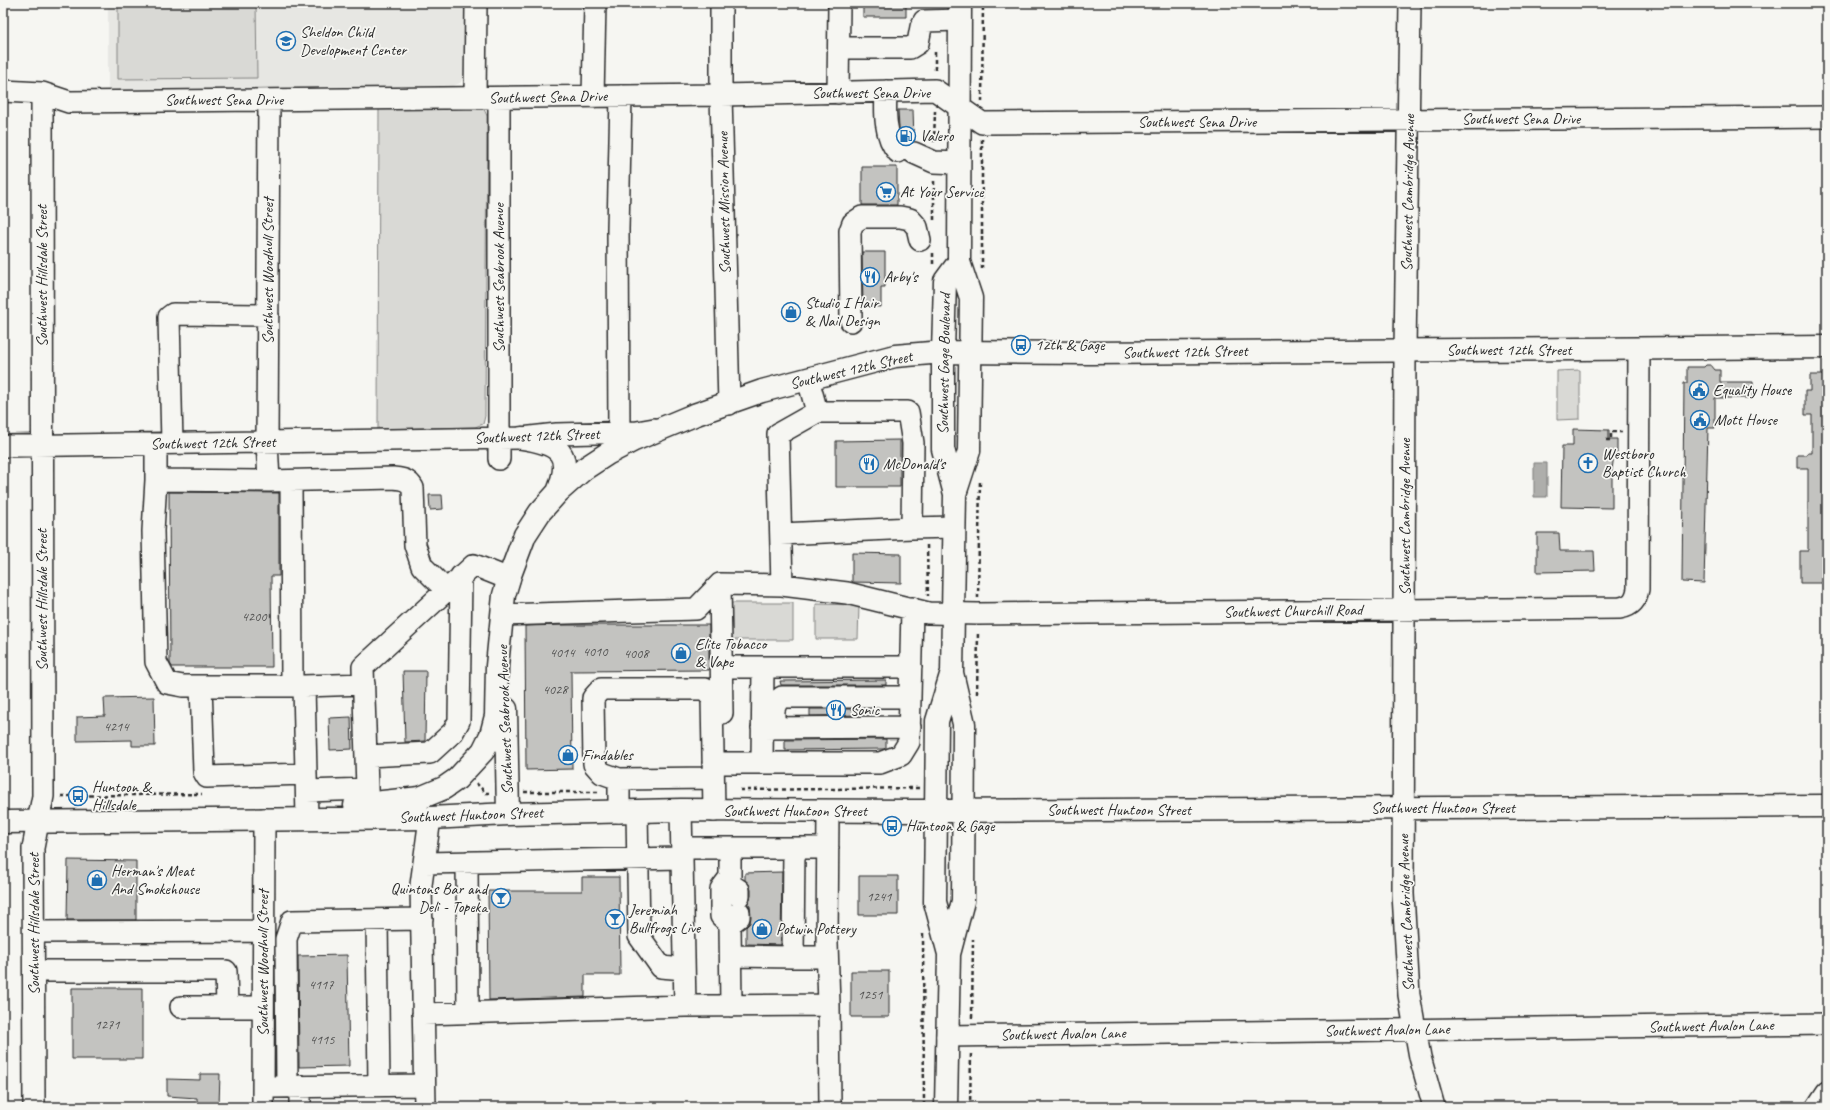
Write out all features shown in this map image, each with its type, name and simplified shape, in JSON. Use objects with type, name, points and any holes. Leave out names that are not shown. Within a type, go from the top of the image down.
[{"type":"main road","name":"Southwest Gage Boulevard","points":[[946,1107],[949,954],[963,901],[964,724],[952,673],[955,494],[969,451],[971,352],[971,298],[959,262],[960,12]]},
{"type":"main road","name":"Southwest Gage Boulevard","points":[[955,494],[943,449],[943,352],[945,281],[959,262]]},
{"type":"main road","name":"Southwest 12th Street","points":[[664,427],[762,391],[895,356],[943,352],[1099,353],[1827,347]]},
{"type":"main road","name":"Southwest Seabrook Avenue","points":[[307,819],[324,808],[420,798],[444,788],[461,776],[483,751],[491,735],[496,716],[497,666],[504,595],[525,535],[540,512],[558,492],[584,469],[607,454],[664,427]]},
{"type":"main road","points":[[522,438],[541,441],[554,447],[561,454],[565,471],[558,492]]},
{"type":"main road","name":"Southwest Seabrook Avenue","points":[[502,621],[505,666],[508,814]]},
{"type":"main road","name":"Southwest Gage Boulevard","points":[[949,954],[935,902],[937,721],[952,673]]},
{"type":"main road","name":"Southwest Huntoon Street","points":[[367,804],[430,818],[508,814],[681,810],[936,811],[1827,806]]},
{"type":"main road","points":[[3,822],[307,819]]},
{"type":"street","points":[[475,98],[476,3]]},
{"type":"street","points":[[592,97],[595,3]]},
{"type":"street","name":"Southwest Mission Avenue","points":[[721,3],[729,404]]},
{"type":"street","points":[[838,92],[839,3]]},
{"type":"street","name":"Southwest Cambridge Avenue","points":[[1410,3],[1410,120],[1405,350],[1406,610],[1402,808],[1403,894],[1409,995],[1414,1030],[1434,1107]]},
{"type":"street","points":[[839,48],[913,48],[918,43],[923,12],[960,12]]},
{"type":"street","name":"Southwest Sena Drive","points":[[3,91],[42,93],[69,102],[592,97],[935,90],[982,123],[1827,117]]},
{"type":"street","points":[[886,92],[885,113],[890,139],[906,153],[934,162],[959,163]]},
{"type":"street","name":"Southwest Hillsdale Street","points":[[34,1107],[33,848],[42,796],[42,93]]},
{"type":"street","points":[[619,432],[618,229],[621,96]]},
{"type":"street","name":"Southwest Seabrook Avenue","points":[[499,98],[499,449]]},
{"type":"street","name":"Southwest Woodhull Street","points":[[269,100],[267,442],[269,481]]},
{"type":"street","points":[[852,321],[850,231],[853,223],[862,217],[900,217],[910,219],[916,227],[920,240]]},
{"type":"street","points":[[268,314],[173,314],[169,317],[164,443],[156,480],[153,531],[156,662],[167,683],[183,686],[298,686],[364,684]]},
{"type":"street","name":"Southwest Churchill Road","points":[[720,584],[782,585],[847,593],[928,613],[952,614],[1620,608],[1633,604],[1638,589],[1639,349]]},
{"type":"street","points":[[808,379],[817,412]]},
{"type":"street","points":[[782,585],[778,434],[817,412],[908,412],[913,442],[912,528]]},
{"type":"street","name":"Southwest 12th Street","points":[[3,446],[267,442],[499,449],[522,438],[557,434],[619,432],[664,427]]},
{"type":"street","points":[[156,480],[291,481],[393,478],[405,479],[410,482],[413,488],[415,545],[422,566],[446,590]]},
{"type":"street","points":[[291,481],[298,686],[306,783],[307,819]]},
{"type":"street","points":[[781,534],[912,528],[954,528]]},
{"type":"street","points":[[201,686],[204,772],[207,777],[306,783],[367,804],[363,667],[474,565],[509,579]]},
{"type":"street","points":[[366,756],[430,753],[454,732],[459,721],[461,576]]},
{"type":"street","points":[[502,621],[696,609],[720,584]]},
{"type":"street","points":[[714,811],[721,667],[720,584]]},
{"type":"street","points":[[716,768],[712,697],[705,689],[601,689],[593,698],[594,764],[602,773],[619,779],[762,763],[880,763],[901,755],[909,742],[912,608]]},
{"type":"street","points":[[721,667],[911,667]]},
{"type":"street","points":[[762,667],[769,728]]},
{"type":"street","points":[[762,763],[774,707],[776,701],[782,697],[910,697]]},
{"type":"street","points":[[769,728],[910,727]]},
{"type":"street","points":[[619,779],[628,811],[638,859],[640,936],[661,967],[684,969]]},
{"type":"street","points":[[681,810],[685,1006]]},
{"type":"street","points":[[828,811],[827,957],[830,1107]]},
{"type":"street","points":[[425,1107],[421,885],[430,818]]},
{"type":"street","name":"Southwest Woodhull Street","points":[[263,1107],[264,819]]},
{"type":"street","points":[[425,863],[638,859],[730,848],[828,848]]},
{"type":"street","points":[[730,848],[733,900],[731,1006]]},
{"type":"street","points":[[794,848],[794,957]]},
{"type":"street","points":[[467,862],[468,1013]]},
{"type":"street","points":[[300,1107],[294,1086],[286,939],[292,921],[422,919]]},
{"type":"street","points":[[377,920],[379,1085]]},
{"type":"street","points":[[34,932],[263,935],[286,939]]},
{"type":"street","points":[[731,956],[827,957]]},
{"type":"street","points":[[34,970],[226,970],[228,1007]]},
{"type":"street","points":[[423,1014],[685,1006],[829,1005]]},
{"type":"street","points":[[181,1007],[263,1007]]},
{"type":"street","name":"Southwest Avalon Lane","points":[[947,1036],[1827,1024]]},
{"type":"street","points":[[263,1087],[424,1085]]},
{"type":"street","points":[[1817,1107],[1827,1092]]},
{"type":"path","points":[[982,272],[983,3]]},
{"type":"path","points":[[977,700],[980,474]]},
{"type":"path","points":[[914,811],[915,788]]},
{"type":"path","points":[[42,796],[207,794]]},
{"type":"path","points":[[923,932],[924,1107]]},
{"type":"path","points":[[970,1107],[973,933]]},
{"type":"shaded area","name":"Sheldon Child Development Center","points":[[108,3],[464,3],[463,79],[460,83],[453,86],[108,92]]},
{"type":"shaded area","points":[[118,3],[256,3],[257,78],[118,79]]},
{"type":"shaded area","points":[[379,106],[478,106],[484,109],[487,116],[485,416],[483,424],[475,427],[378,429]]},
{"type":"shaded area","points":[[1580,370],[1580,419],[1557,420],[1557,371]]},
{"type":"shaded area","points":[[1534,463],[1547,463],[1547,497],[1534,497]]},
{"type":"shaded area","points":[[728,603],[793,603],[793,640],[728,640]]},
{"type":"shaded area","points":[[816,604],[859,605],[858,639],[816,639]]},
{"type":"building","points":[[863,3],[906,3],[906,17],[863,17]]},
{"type":"building","points":[[898,110],[913,110],[914,141],[907,144],[899,128]]},
{"type":"building","points":[[862,167],[897,167],[897,205],[862,205]]},
{"type":"building","name":"Arby's","points":[[862,252],[885,252],[885,287],[881,287],[881,307],[863,306]]},
{"type":"building","points":[[1706,365],[1711,365],[1715,370],[1720,370],[1720,382],[1753,382],[1753,398],[1715,398],[1715,428],[1708,428],[1704,583],[1682,582],[1684,383],[1687,383],[1687,367],[1704,367]]},
{"type":"building","points":[[1810,375],[1827,375],[1827,583],[1800,583],[1800,551],[1808,551],[1808,468],[1797,468],[1797,455],[1807,455],[1807,453],[1812,453],[1812,415],[1805,415],[1805,391],[1810,391]]},
{"type":"building","name":"Westboro Baptist Church","points":[[1573,429],[1609,430],[1609,439],[1617,439],[1617,455],[1614,455],[1612,470],[1612,508],[1561,507],[1562,446],[1573,446]]},
{"type":"building","name":"McDonald's","points":[[900,440],[900,487],[836,487],[836,441]]},
{"type":"building","points":[[169,492],[279,493],[279,576],[271,576],[272,667],[172,667],[170,663]]},
{"type":"building","points":[[429,495],[442,495],[443,509],[430,510]]},
{"type":"building","points":[[1537,533],[1559,533],[1560,551],[1594,551],[1595,571],[1537,572]]},
{"type":"building","points":[[852,553],[901,554],[901,583],[852,582]]},
{"type":"building","points":[[709,625],[709,670],[571,671],[572,769],[526,770],[525,626]]},
{"type":"building","points":[[403,671],[426,671],[425,741],[405,742]]},
{"type":"building","points":[[886,680],[886,685],[781,685],[780,681]]},
{"type":"building","points":[[154,697],[155,746],[132,746],[132,740],[77,741],[77,717],[105,716],[104,698]]},
{"type":"building","points":[[810,709],[862,709],[862,715],[810,716]]},
{"type":"building","points":[[351,717],[352,749],[330,750],[329,718]]},
{"type":"building","points":[[886,739],[886,748],[884,749],[785,750],[785,740]]},
{"type":"building","points":[[68,860],[136,861],[136,920],[67,920]]},
{"type":"building","points":[[782,872],[781,945],[746,944],[746,927],[750,923],[751,917],[750,906],[747,904],[751,896],[751,890],[749,884],[745,880],[745,873]]},
{"type":"building","points":[[859,876],[898,876],[898,915],[859,915]]},
{"type":"building","points":[[582,877],[619,877],[620,975],[585,975],[585,997],[489,1000],[488,891],[582,891]]},
{"type":"building","points":[[347,955],[349,1066],[299,1067],[298,956]]},
{"type":"building","points":[[851,971],[889,971],[889,1017],[851,1017]]},
{"type":"building","points":[[72,988],[142,988],[142,1059],[72,1059]]},
{"type":"building","points":[[200,1074],[220,1074],[219,1105],[197,1104],[197,1098],[167,1096],[167,1079],[200,1080]]},
{"type":"place","name":"Sheldon Child Development Center","points":[[286,41]]},
{"type":"place","name":"Valero","points":[[906,136]]},
{"type":"place","name":"At Your Service","points":[[886,192]]},
{"type":"place","name":"Arby's","points":[[870,277]]},
{"type":"place","name":"Studio I Hair & Nail Design","points":[[791,312]]},
{"type":"place","name":"12th & Gage","points":[[1021,345]]},
{"type":"place","name":"Equality House","points":[[1699,390]]},
{"type":"place","name":"Mott House","points":[[1700,420]]},
{"type":"place","name":"Westboro Baptist Church","points":[[1588,463]]},
{"type":"place","name":"McDonald's","points":[[869,464]]},
{"type":"place","name":"Elite Tobacco & Vape","points":[[681,653]]},
{"type":"place","name":"Sonic","points":[[836,710]]},
{"type":"place","name":"Findables","points":[[568,755]]},
{"type":"place","name":"Huntoon & Hillsdale","points":[[78,796]]},
{"type":"place","name":"Huntoon & Gage","points":[[892,826]]},
{"type":"place","name":"Herman's Meat And Smokehouse","points":[[97,880]]},
{"type":"place","name":"Quintons Bar and Deli - Topeka","points":[[501,898]]},
{"type":"place","name":"Jeremiah Bullfrogs Live","points":[[615,919]]},
{"type":"place","name":"Potwin Pottery","points":[[762,929]]}]
